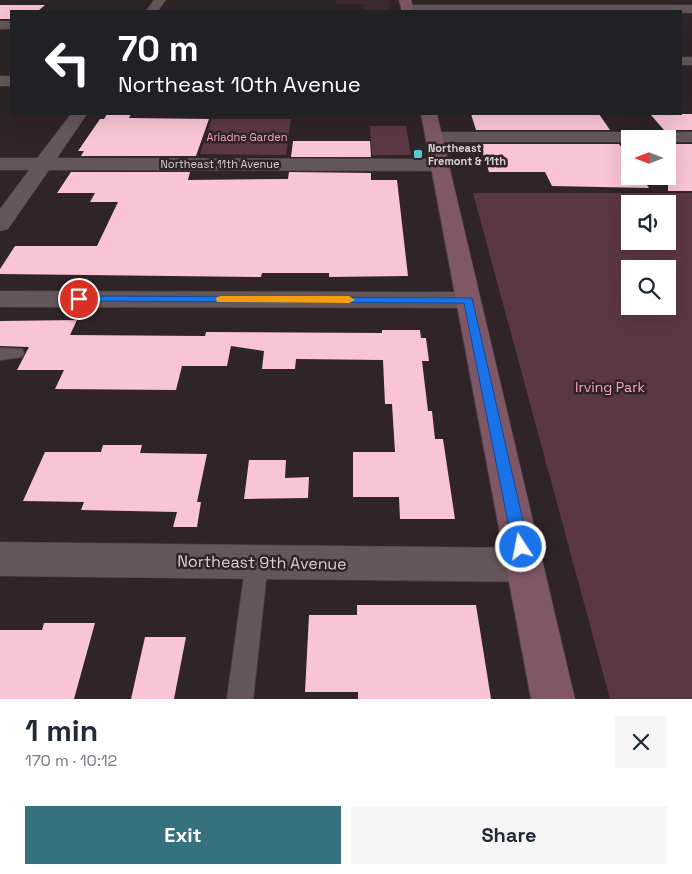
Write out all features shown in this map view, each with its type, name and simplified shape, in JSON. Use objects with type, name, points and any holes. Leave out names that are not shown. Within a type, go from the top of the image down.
[{"type":"main road","points":[[430,115],[553,699]]},
{"type":"street","points":[[407,7],[692,10]]},
{"type":"street","points":[[0,224],[77,115]]},
{"type":"street","points":[[434,137],[692,137]]},
{"type":"street","name":"Northeast 11th Avenue","points":[[0,164],[440,165]]},
{"type":"street","points":[[0,299],[468,300]]},
{"type":"street","name":"Northeast 9th Avenue","points":[[0,559],[524,565]]},
{"type":"lane","points":[[240,699],[257,562]]},
{"type":"shaded area","points":[[337,0],[388,0],[390,10],[364,10],[364,4],[336,4]]},
{"type":"green space","name":"Ariadne Garden","points":[[212,119],[291,119],[286,155],[200,154]]},
{"type":"green space","points":[[370,126],[406,126],[411,155],[372,155]]},
{"type":"green space","name":"Irving Park","points":[[473,193],[692,193],[692,699],[610,699]]},
{"type":"building","points":[[0,5],[45,5],[39,10],[10,10],[10,19],[0,19]]},
{"type":"building","points":[[692,114],[692,130],[664,130],[651,115]]},
{"type":"building","points":[[106,115],[130,115],[129,118],[209,119],[196,156],[81,156],[84,151],[78,151],[100,119],[104,119]]},
{"type":"building","points":[[471,115],[600,115],[610,130],[476,130]]},
{"type":"building","points":[[293,141],[370,141],[371,157],[291,157]]},
{"type":"building","points":[[480,144],[619,144],[621,147],[621,185],[647,185],[649,188],[552,186],[545,172],[489,172]]},
{"type":"building","points":[[676,144],[692,144],[692,191],[668,191],[668,185],[676,185]]},
{"type":"building","points":[[71,172],[190,172],[188,180],[288,179],[289,172],[371,173],[371,180],[397,180],[408,276],[329,277],[329,273],[262,273],[261,277],[0,274],[0,269],[15,246],[97,246],[118,202],[90,202],[95,193],[57,193]]},
{"type":"building","points":[[77,320],[70,335],[205,336],[206,332],[382,333],[382,330],[420,330],[421,338],[426,338],[429,361],[422,361],[428,411],[432,411],[435,439],[443,439],[455,519],[400,519],[399,497],[353,497],[353,452],[395,452],[392,404],[385,404],[383,360],[296,359],[295,369],[262,369],[264,351],[231,346],[227,366],[182,366],[176,390],[55,389],[64,370],[17,370],[29,347],[0,346],[0,321]]},
{"type":"building","points":[[103,445],[142,445],[140,453],[207,454],[197,502],[201,502],[197,527],[173,527],[177,512],[81,510],[84,502],[23,501],[45,452],[101,452]]},
{"type":"building","points":[[249,460],[286,460],[285,478],[309,477],[308,498],[244,499]]},
{"type":"building","points":[[357,605],[476,605],[491,699],[358,699],[358,692],[305,692],[309,615],[357,615]]},
{"type":"building","points":[[44,623],[95,623],[74,699],[0,699],[0,630],[42,630]]},
{"type":"building","points":[[145,637],[186,637],[174,699],[131,699]]},
{"type":"slow traffic","points":[[221,299],[349,300]]},
{"type":"place","name":"Northeast Fremont & 11th","points":[[418,154]]},
{"type":"route","points":[[79,299],[468,300],[521,547]]}]
